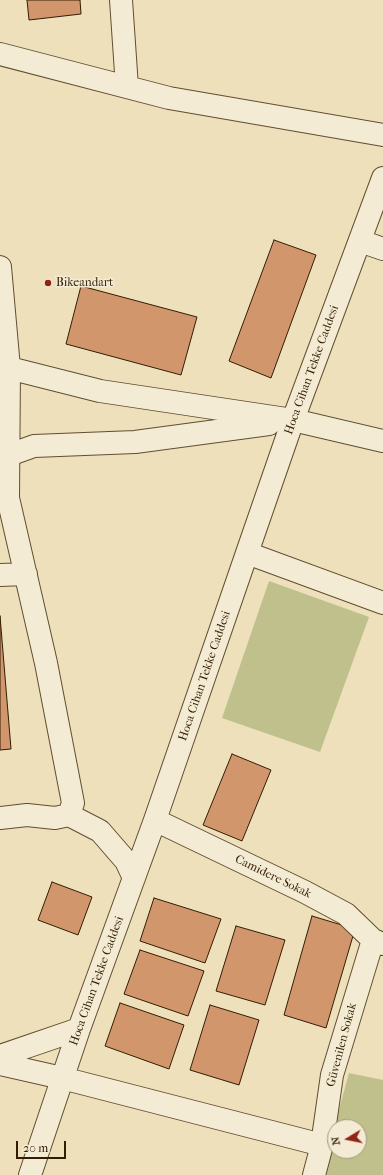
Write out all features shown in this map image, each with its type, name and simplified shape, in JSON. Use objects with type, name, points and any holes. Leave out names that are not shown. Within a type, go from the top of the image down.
[{"type":"street","points":[[121,0],[127,87]]},
{"type":"street","points":[[0,54],[169,98],[383,135]]},
{"type":"street","name":"Hoca Cihan Tekke Caddesi","points":[[30,1175],[79,1029],[155,820],[294,420],[383,178]]},
{"type":"street","points":[[360,240],[383,249]]},
{"type":"street","points":[[0,267],[4,347],[9,368],[4,455],[8,498],[46,663],[73,803],[69,815]]},
{"type":"street","points":[[9,368],[100,391],[294,420],[383,441]]},
{"type":"street","points":[[4,455],[34,446],[135,442],[294,420]]},
{"type":"street","points":[[247,553],[383,603]]},
{"type":"street","points":[[0,575],[26,574]]},
{"type":"street","points":[[0,818],[27,815],[55,818],[69,815],[100,831],[126,861],[134,878]]},
{"type":"street","name":"Camidere Sokak","points":[[155,820],[305,892],[346,914],[378,942]]},
{"type":"street","name":"Güvenilen Sokak","points":[[314,1175],[322,1145],[332,1075],[378,942]]},
{"type":"street","points":[[0,1056],[79,1029]]},
{"type":"street","points":[[0,1064],[62,1078],[322,1145]]},
{"type":"green space","points":[[269,581],[369,617],[320,752],[222,718]]},
{"type":"green space","points":[[349,1073],[383,1080],[383,1175],[321,1175],[327,1153],[327,1159],[367,1159],[367,1119],[336,1119]]},
{"type":"building","points":[[27,0],[80,0],[81,14],[29,20]]},
{"type":"building","points":[[274,240],[316,255],[271,378],[229,361]]},
{"type":"building","points":[[81,286],[197,317],[181,375],[66,344]]},
{"type":"building","points":[[0,616],[11,749],[0,750]]},
{"type":"building","points":[[232,754],[271,770],[242,841],[203,825]]},
{"type":"building","points":[[52,882],[92,897],[78,935],[38,920]]},
{"type":"building","points":[[154,898],[221,919],[205,963],[140,941]]},
{"type":"building","points":[[312,916],[355,929],[326,1028],[284,1015]]},
{"type":"building","points":[[236,926],[285,940],[265,1005],[216,991]]},
{"type":"building","points":[[140,950],[204,971],[188,1016],[124,994]]},
{"type":"building","points":[[120,1003],[184,1025],[169,1069],[105,1046]]},
{"type":"building","points":[[210,1005],[259,1020],[239,1085],[190,1070]]},
{"type":"place","name":"Bikeandart","points":[[48,283]]}]
